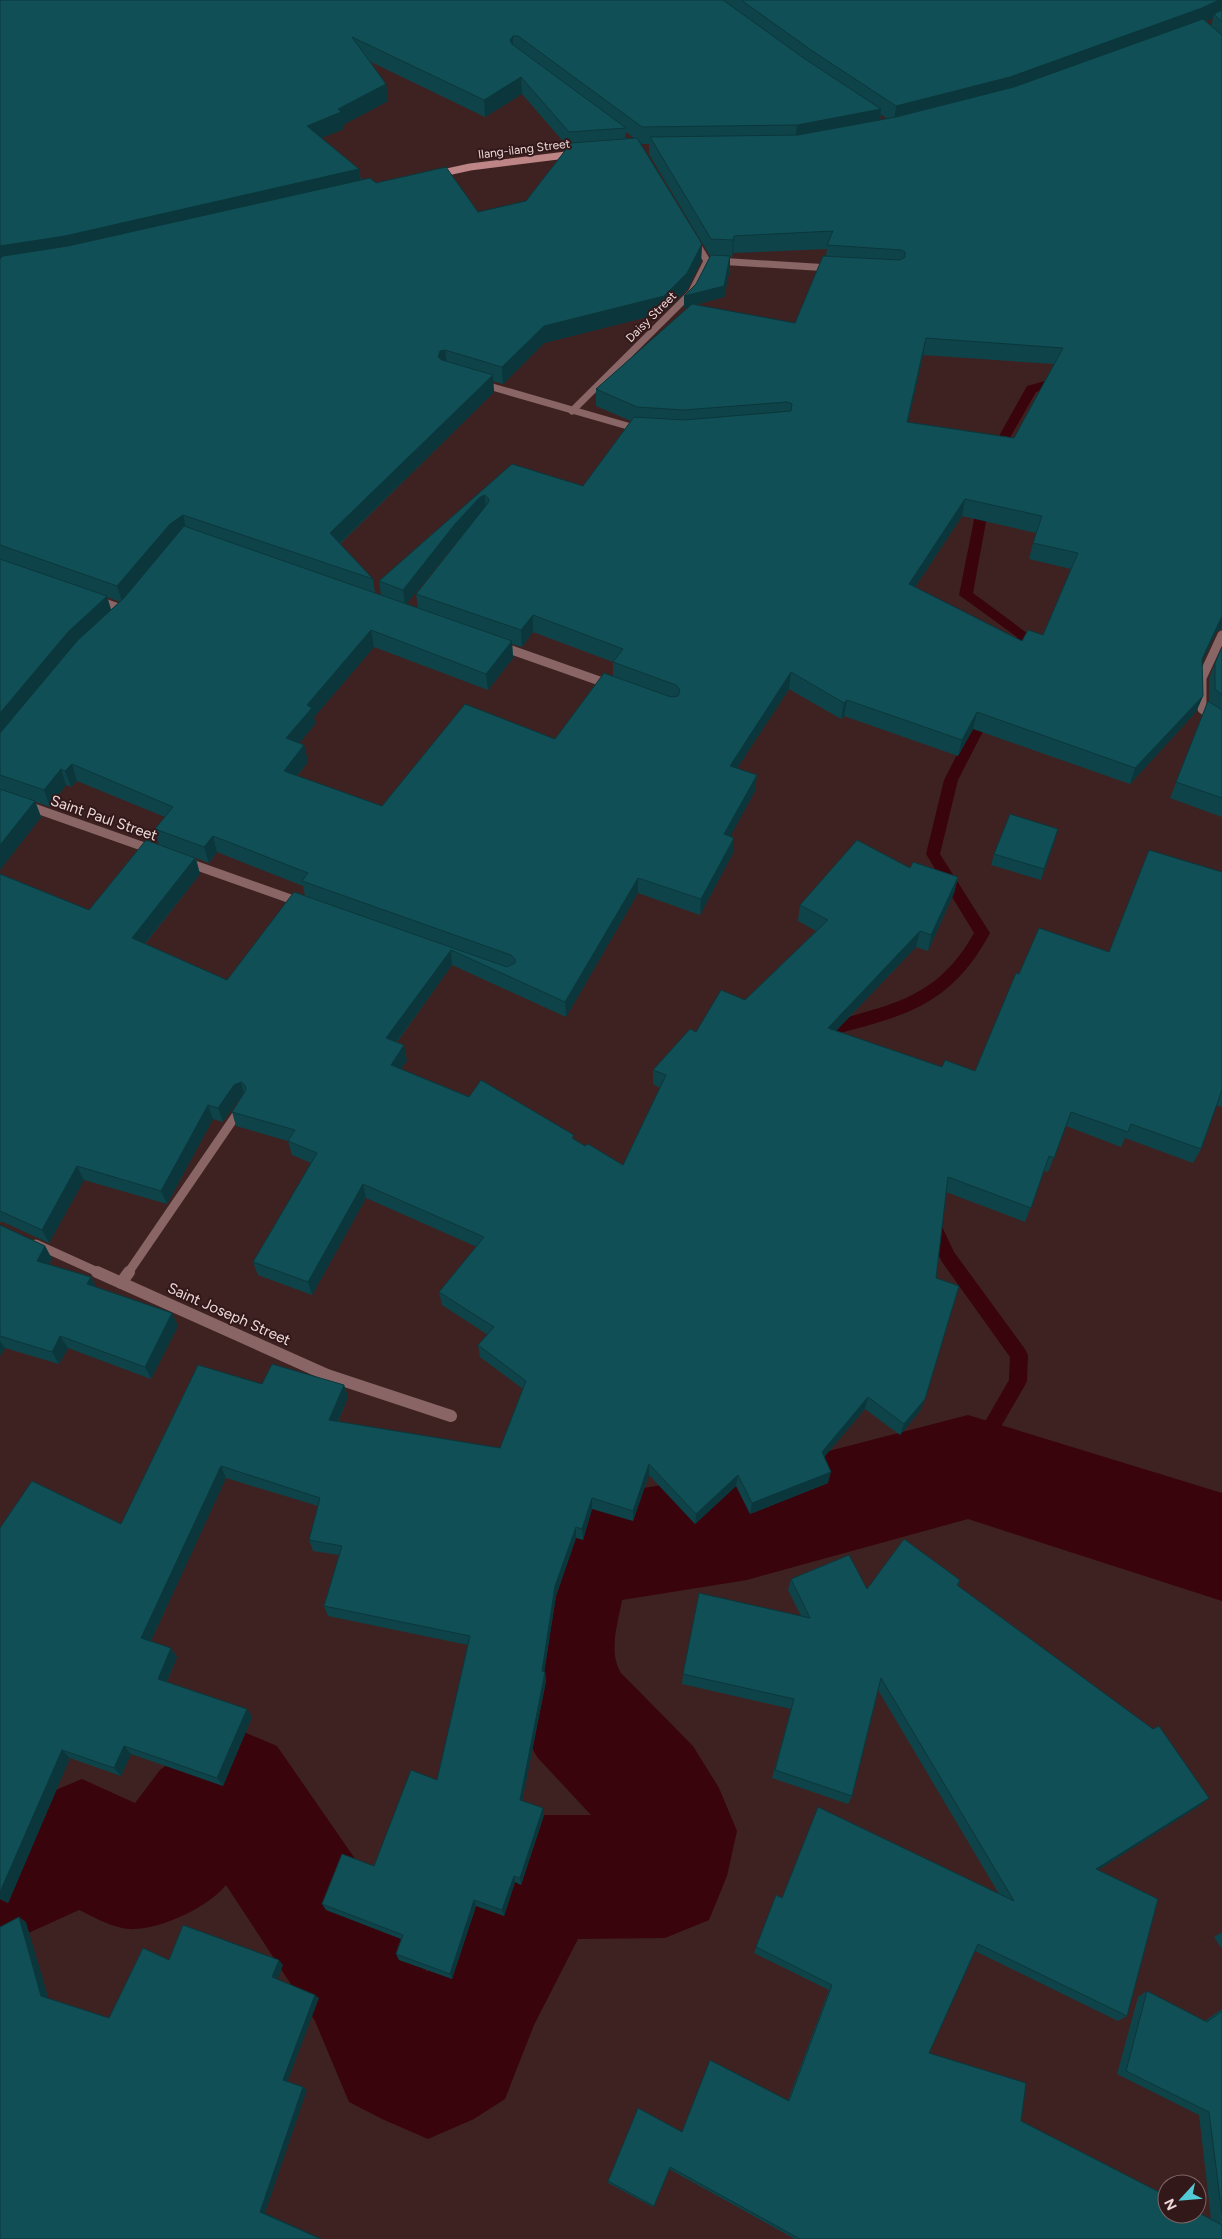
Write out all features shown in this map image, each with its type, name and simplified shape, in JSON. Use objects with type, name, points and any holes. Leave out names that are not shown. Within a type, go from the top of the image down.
[{"type":"street","name":"Ilang-ilang Street","points":[[432,175],[470,167],[586,153]]},
{"type":"street","points":[[693,237],[707,261],[841,268]]},
{"type":"street","name":"Daisy Street","points":[[572,411],[691,293],[707,261]]},
{"type":"street","points":[[472,381],[572,411],[644,429]]},
{"type":"street","points":[[88,598],[120,613],[130,602]]},
{"type":"street","points":[[1222,635],[1202,678],[1202,709],[1222,724]]},
{"type":"street","points":[[490,642],[618,687]]},
{"type":"street","name":"Saint Paul Street","points":[[0,796],[315,908]]},
{"type":"street","points":[[121,1282],[244,1103]]},
{"type":"street","name":"Saint Joseph Street","points":[[26,1239],[327,1375],[451,1416]]},
{"type":"building","points":[[0,0],[723,0],[805,59],[881,109],[797,125],[642,127],[518,36],[513,36],[510,40],[512,44],[626,128],[569,132],[521,77],[484,100],[352,37],[386,84],[338,109],[341,112],[307,126],[359,169],[65,236],[0,246]]},
{"type":"building","points":[[741,0],[1219,0],[1202,8],[1010,77],[896,106],[811,50]]},
{"type":"building","points":[[1222,10],[1222,22],[1214,14]]},
{"type":"building","points":[[1203,19],[1222,35],[1222,616],[1202,659],[1203,696],[1135,768],[977,712],[962,740],[847,700],[844,703],[791,672],[730,766],[757,775],[724,834],[734,838],[701,899],[638,878],[565,1002],[451,950],[386,1038],[404,1045],[391,1065],[469,1097],[481,1080],[574,1135],[572,1138],[585,1146],[588,1144],[623,1165],[666,1075],[653,1070],[690,1029],[696,1032],[721,990],[745,1000],[828,920],[800,905],[857,840],[910,868],[913,862],[958,877],[931,935],[920,931],[828,1028],[942,1067],[945,1060],[975,1071],[1016,973],[1019,974],[1039,928],[1109,952],[1149,850],[1222,872],[1222,1090],[1201,1149],[1131,1124],[1128,1132],[1071,1112],[1054,1158],[1049,1156],[1031,1208],[948,1177],[936,1278],[959,1286],[925,1399],[904,1424],[868,1397],[822,1452],[831,1472],[752,1503],[738,1475],[696,1514],[649,1464],[633,1511],[592,1498],[582,1529],[576,1527],[555,1586],[542,1671],[545,1672],[520,1800],[543,1808],[520,1878],[514,1876],[502,1910],[474,1900],[450,1974],[396,1954],[403,1935],[322,1904],[342,1854],[374,1866],[411,1770],[437,1780],[470,1636],[324,1606],[342,1546],[309,1540],[320,1498],[221,1466],[141,1638],[171,1648],[158,1679],[247,1709],[217,1778],[124,1746],[114,1768],[62,1750],[0,1892],[0,1528],[32,1481],[121,1524],[198,1365],[262,1384],[272,1364],[344,1385],[329,1420],[500,1448],[526,1381],[478,1345],[494,1327],[439,1292],[484,1237],[363,1184],[308,1282],[253,1262],[317,1153],[288,1141],[295,1130],[232,1112],[246,1090],[245,1085],[241,1082],[234,1085],[218,1108],[208,1105],[161,1191],[77,1166],[42,1230],[0,1211],[0,874],[89,910],[146,840],[195,858],[132,938],[227,980],[294,892],[507,967],[515,963],[515,959],[511,955],[302,881],[308,873],[213,836],[204,847],[155,829],[173,807],[72,764],[65,771],[61,769],[44,790],[0,775],[0,733],[77,641],[124,598],[184,526],[512,641],[486,674],[371,630],[307,705],[312,708],[286,738],[304,745],[284,771],[382,806],[465,704],[555,739],[604,673],[671,697],[678,696],[680,690],[676,685],[613,662],[623,649],[533,615],[521,630],[416,594],[488,503],[489,499],[485,495],[480,497],[455,524],[403,590],[379,581],[512,464],[583,486],[634,417],[684,420],[791,411],[792,404],[787,402],[684,410],[637,407],[596,389],[692,304],[795,323],[823,256],[900,260],[905,257],[905,252],[901,250],[827,245],[833,231],[734,236],[733,240],[711,239],[650,137],[798,135],[896,117],[1014,87]],"holes":[[[926,338],[1063,348],[1014,438],[907,422]],[[965,499],[1042,516],[1033,543],[1078,553],[1043,635],[1028,630],[1022,641],[909,584]]]},
{"type":"building","points":[[637,138],[702,244],[687,273],[664,296],[544,326],[502,367],[445,350],[440,351],[438,357],[442,360],[493,375],[330,533],[373,579],[183,515],[170,524],[117,586],[0,545],[0,259],[3,256],[68,246],[370,178],[376,183],[446,167],[478,212],[526,201],[571,143]]},
{"type":"building","points":[[711,255],[730,256],[724,286],[684,296],[696,284]]},
{"type":"building","points":[[0,559],[107,596],[68,632],[0,713]]},
{"type":"building","points":[[1222,647],[1222,695],[1215,689],[1215,663]]},
{"type":"building","points":[[1208,701],[1222,710],[1222,798],[1176,782]]},
{"type":"building","points":[[0,789],[35,801],[0,845]]},
{"type":"building","points":[[1010,814],[1058,829],[1044,869],[994,854]]},
{"type":"building","points":[[0,1225],[45,1246],[37,1261],[91,1277],[87,1284],[172,1313],[145,1367],[60,1336],[52,1352],[0,1336]]},
{"type":"building","points":[[904,1539],[960,1580],[957,1585],[1153,1729],[1159,1726],[1209,1798],[1096,1869],[1158,1899],[1127,2016],[978,1944],[929,2053],[1026,2083],[1021,2121],[1157,2191],[1157,2224],[1207,2224],[1207,2217],[1222,2225],[1222,2239],[800,2239],[670,2167],[654,2206],[608,2181],[638,2108],[682,2132],[710,2060],[789,2101],[832,1985],[756,1947],[776,1895],[782,1898],[818,1807],[1014,1901],[881,1678],[852,1796],[775,1770],[794,1699],[683,1674],[699,1593],[810,1618],[791,1579],[849,1555],[867,1589]]},
{"type":"building","points":[[19,1917],[41,1996],[109,2018],[143,1948],[169,1960],[183,1925],[279,1960],[272,1977],[315,1995],[283,2080],[303,2087],[260,2212],[321,2239],[0,2239],[0,1927]]},
{"type":"building","points":[[1147,1991],[1207,2022],[1222,2011],[1222,2214],[1209,2112],[1126,2071]]},
{"type":"waterway","points":[[995,454],[1031,389],[1063,380]]},
{"type":"waterway","points":[[984,500],[966,595],[1024,636],[1013,659]]},
{"type":"waterway","points":[[821,1032],[895,1010],[930,994],[959,969],[982,933],[933,854],[951,780],[986,712]]},
{"type":"waterway","points":[[931,1221],[948,1257],[1019,1355],[1018,1381],[968,1467]]},
{"type":"waterway","points":[[0,1884],[58,1855],[82,1840],[123,1867],[158,1864],[181,1844],[203,1813],[234,1789],[360,1976],[386,2028],[395,2056],[428,2073],[459,2053],[467,2030],[497,1963],[544,1877],[665,1876],[676,1831],[650,1789],[579,1715],[558,1679],[557,1636],[566,1596],[585,1552],[747,1526],[968,1467],[1222,1547]]}]
